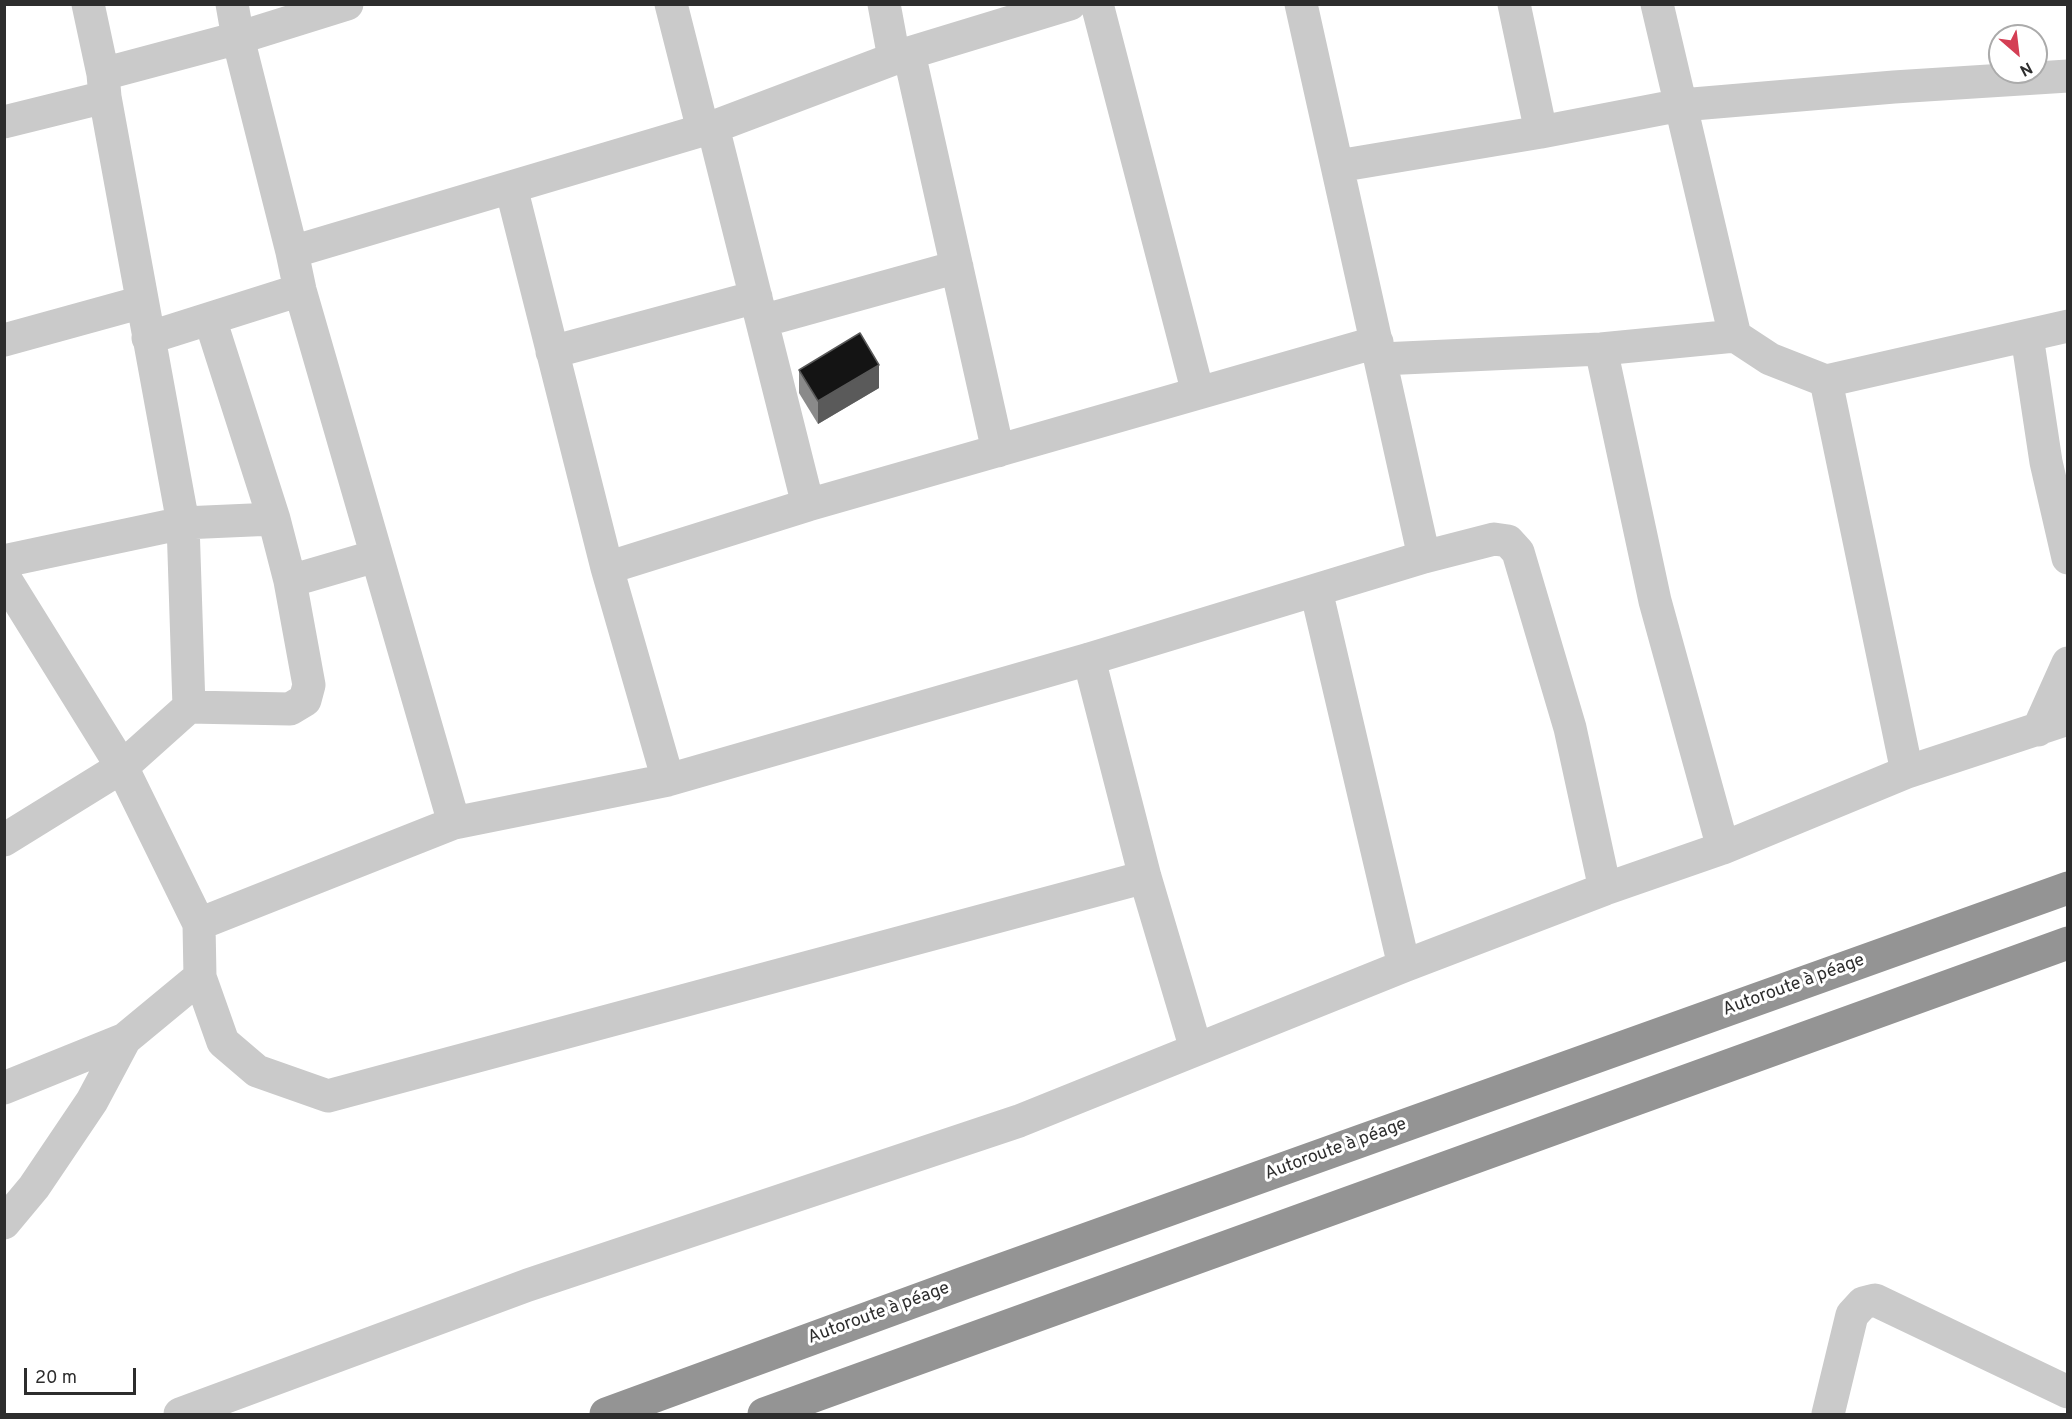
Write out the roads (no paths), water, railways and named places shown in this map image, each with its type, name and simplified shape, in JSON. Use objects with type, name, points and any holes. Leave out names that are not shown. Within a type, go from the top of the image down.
[{"type":"highway","name":"Autoroute à péage","points":[[606,1414],[953,1287],[2067,888]]},
{"type":"highway","points":[[764,1414],[2067,943]]},
{"type":"street","points":[[88,4],[183,523],[189,707]]},
{"type":"street","points":[[232,4],[238,39],[300,291],[454,823]]},
{"type":"street","points":[[4,122],[104,85],[347,4]]},
{"type":"street","points":[[671,4],[759,309],[808,505]]},
{"type":"street","points":[[884,4],[902,56],[957,267],[998,451]]},
{"type":"street","points":[[292,252],[708,128],[902,56],[1070,4]]},
{"type":"street","points":[[1097,4],[1198,393]]},
{"type":"street","points":[[1300,4],[1424,557]]},
{"type":"street","points":[[1514,4],[1541,132]]},
{"type":"street","points":[[1657,4],[1736,336]]},
{"type":"street","points":[[1338,166],[1541,132],[1681,105],[1894,87],[2067,76]]},
{"type":"street","points":[[511,187],[607,568],[668,780]]},
{"type":"street","points":[[552,352],[957,267]]},
{"type":"street","points":[[148,338],[300,291]]},
{"type":"street","points":[[4,340],[142,302]]},
{"type":"street","points":[[4,840],[122,767],[189,707],[290,709],[305,700],[309,685],[290,581],[274,519],[210,319]]},
{"type":"street","points":[[607,568],[808,505],[1198,393],[1379,351],[1601,349],[1736,336],[1770,359],[1826,381],[2067,326]]},
{"type":"street","points":[[2027,336],[2057,464],[2067,558]]},
{"type":"street","points":[[1601,349],[1655,601],[1724,848]]},
{"type":"street","points":[[1826,381],[1906,772]]},
{"type":"street","points":[[4,561],[183,523],[274,519]]},
{"type":"street","points":[[199,924],[454,823],[668,780],[1089,659],[1424,557],[1494,539],[1508,541],[1518,552],[1570,728],[1605,889]]},
{"type":"street","points":[[290,581],[376,556]]},
{"type":"street","points":[[4,577],[122,767],[199,924],[201,977],[223,1042],[257,1071],[328,1096],[1145,877]]},
{"type":"street","points":[[1316,590],[1404,966]]},
{"type":"street","points":[[1089,659],[1145,877],[1196,1049]]},
{"type":"street","points":[[180,1414],[528,1285],[1019,1121],[1404,966],[1605,889],[1724,848],[1906,772],[2053,725],[2067,663]]},
{"type":"street","points":[[4,1088],[125,1039],[201,977]]},
{"type":"street","points":[[4,1223],[34,1188],[92,1101],[125,1039]]},
{"type":"street","points":[[1828,1414],[1852,1315],[1863,1303],[1875,1300],[2067,1392]]}]
